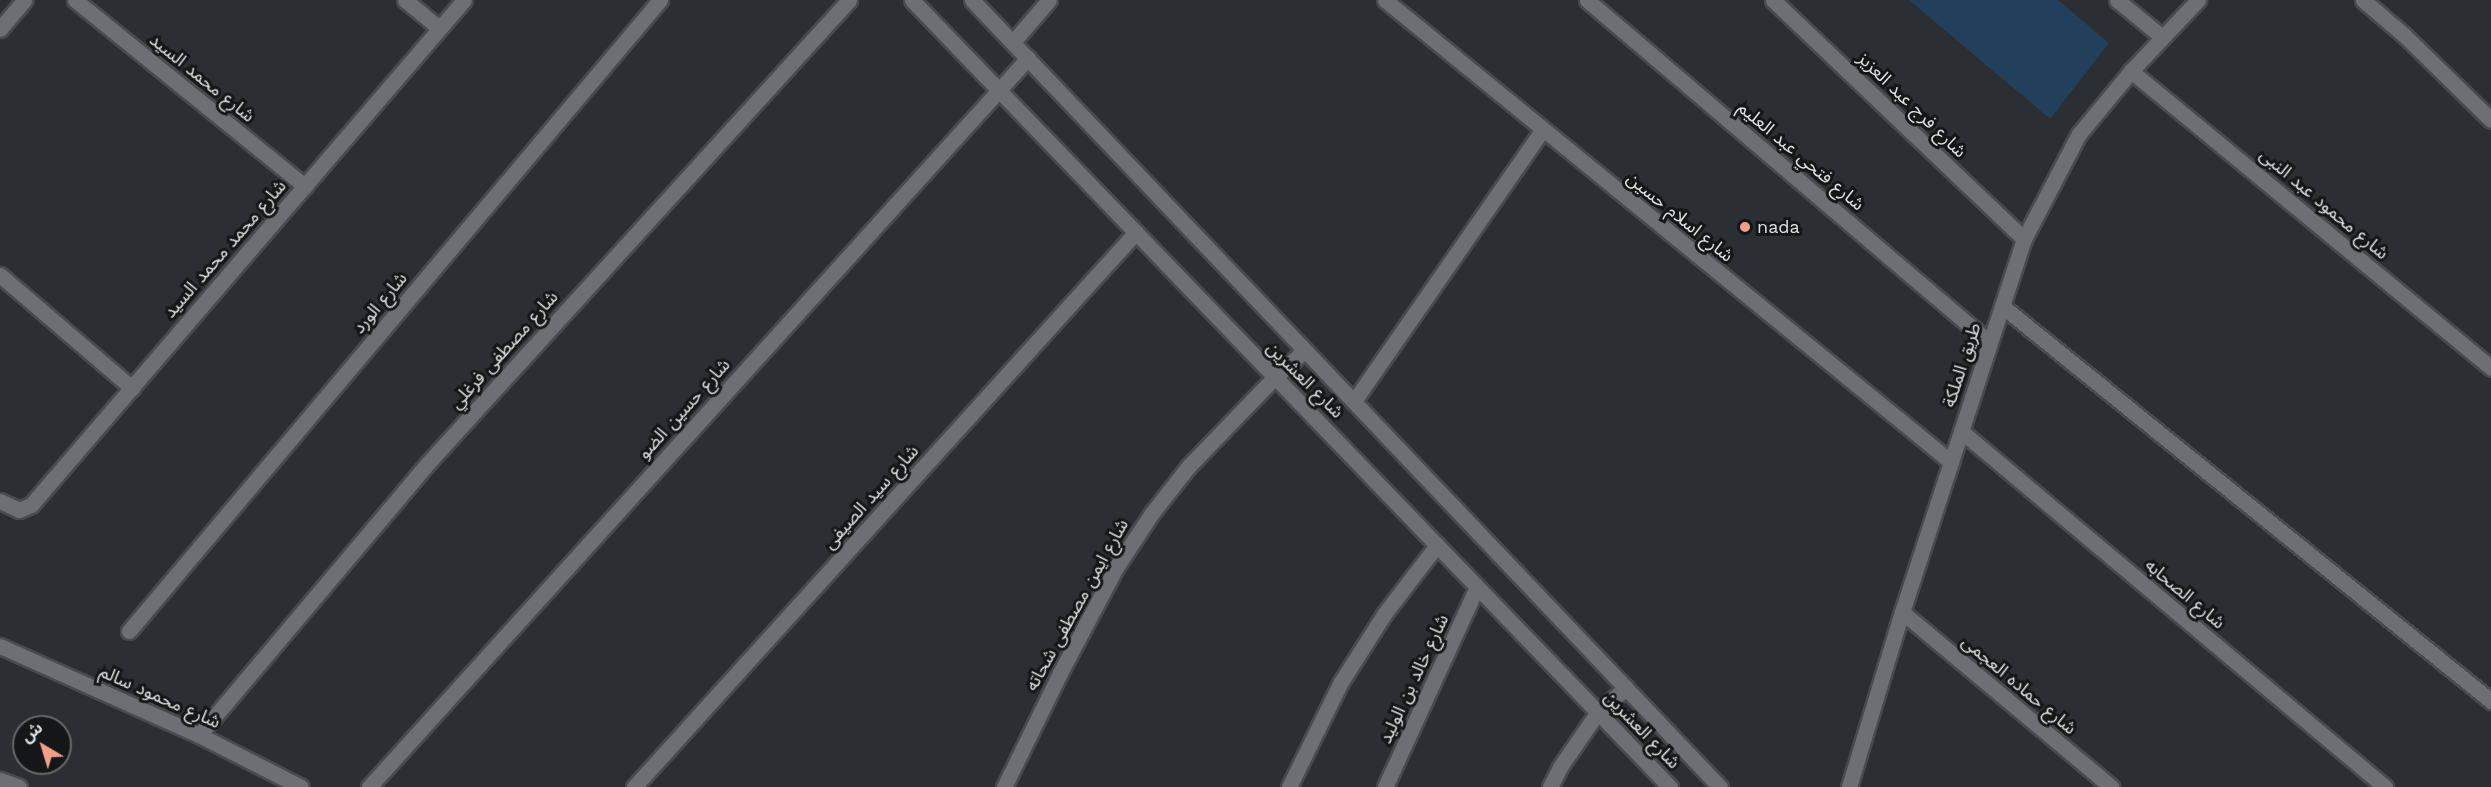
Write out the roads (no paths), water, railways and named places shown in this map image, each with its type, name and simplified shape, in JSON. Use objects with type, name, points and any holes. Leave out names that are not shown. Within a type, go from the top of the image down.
[{"type":"street","points":[[0,29],[24,0]]},
{"type":"street","name":"شارع محمد السيد","points":[[75,0],[305,186]]},
{"type":"street","points":[[405,0],[439,28]]},
{"type":"street","name":"شارع محمد محمد السيد","points":[[5,504],[23,510],[31,506],[464,0]]},
{"type":"street","name":"شارع الورد","points":[[129,631],[660,0]]},
{"type":"street","name":"شارع مصطفى فرغلي","points":[[199,735],[428,463],[849,0]]},
{"type":"street","name":"شارع العشرين","points":[[912,0],[1670,787]]},
{"type":"street","name":"شارع العشرين","points":[[972,0],[1720,787]]},
{"type":"street","points":[[1013,42],[1049,0]]},
{"type":"street","name":"شارع اسلام حسين","points":[[1385,0],[1951,462]]},
{"type":"street","name":"شارع فتحي عبد العليم","points":[[1587,0],[1989,342]]},
{"type":"street","name":"شارع فرج عبد العزيز","points":[[1773,0],[2024,239]]},
{"type":"street","points":[[2117,0],[2162,37]]},
{"type":"street","name":"طريق الملكة","points":[[1849,787],[1902,612],[2024,239],[2079,134],[2162,37],[2198,0]]},
{"type":"street","points":[[2363,0],[2405,36],[2491,120]]},
{"type":"street","name":"شارع حسين الضو","points":[[369,787],[1028,58]]},
{"type":"street","name":"شارع محمود عبد النبى","points":[[2132,71],[2491,368]]},
{"type":"street","points":[[1354,401],[1542,130]]},
{"type":"street","name":"شارع سيد الصيفى","points":[[634,787],[1136,232]]},
{"type":"street","points":[[0,275],[132,388]]},
{"type":"street","points":[[2002,306],[2491,701]]},
{"type":"street","name":"شارع ايمن مصطفى شحاته","points":[[1004,787],[1059,673],[1117,566],[1146,522],[1188,467],[1275,377],[1304,351]]},
{"type":"street","name":"شارع الصحابه","points":[[1961,431],[2385,787]]},
{"type":"street","points":[[1289,787],[1341,682],[1385,613],[1437,545]]},
{"type":"street","name":"شارع خالد بن الوليد","points":[[1385,787],[1477,587]]},
{"type":"street","name":"شارع حماده العجمى","points":[[1902,612],[2111,787]]},
{"type":"street","name":"شارع محمود سالم","points":[[0,646],[199,735],[301,787]]},
{"type":"street","points":[[1550,787],[1560,767],[1598,712],[1626,688]]},
{"type":"street","points":[[0,780],[19,787]]},
{"type":"place","name":"nada","points":[[1745,227]]}]
